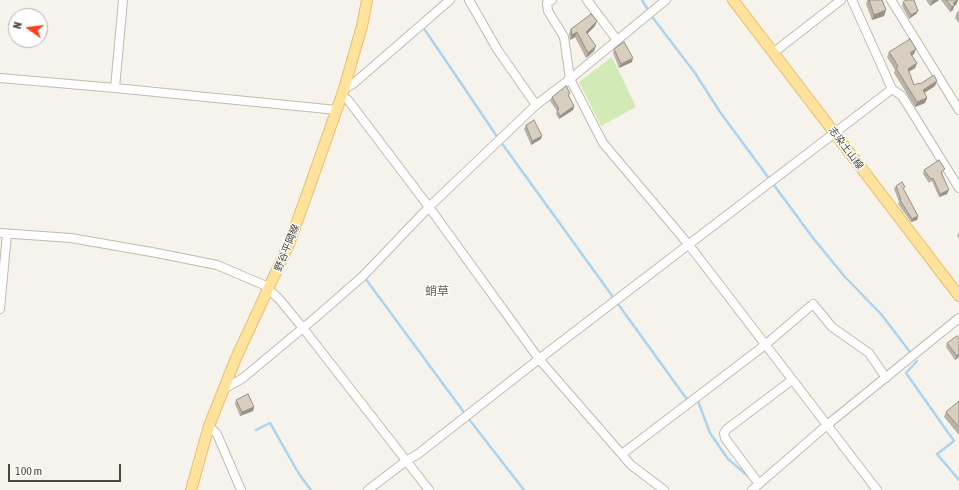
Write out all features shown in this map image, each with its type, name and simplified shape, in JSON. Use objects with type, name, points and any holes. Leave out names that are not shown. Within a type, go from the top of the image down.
[{"type":"main road","name":"野谷平岡線","points":[[191,490],[209,426],[236,358],[269,290],[289,244],[343,92],[362,26],[367,0]]},
{"type":"main road","name":"志染土山線","points":[[732,0],[959,296]]},
{"type":"street","points":[[115,88],[123,0]]},
{"type":"street","points":[[450,0],[343,92],[429,207],[539,359],[631,465],[664,490]]},
{"type":"street","points":[[469,0],[497,49],[536,105]]},
{"type":"street","points":[[552,0],[547,4],[548,11],[564,37],[570,79],[603,143],[689,245],[877,490]]},
{"type":"street","points":[[587,0],[617,40]]},
{"type":"street","points":[[224,389],[243,378],[363,276],[429,207],[536,105],[666,0]]},
{"type":"street","points":[[773,53],[841,0]]},
{"type":"street","points":[[852,0],[892,89],[902,96],[959,188]]},
{"type":"street","points":[[891,0],[959,110]]},
{"type":"street","points":[[0,78],[336,110]]},
{"type":"street","points":[[368,490],[406,461],[418,454],[539,359],[892,89]]},
{"type":"street","points":[[0,309],[3,233],[71,238],[217,265],[264,285],[279,299],[429,490]]},
{"type":"street","points":[[622,454],[765,345],[813,304],[832,327],[869,353],[886,378]]},
{"type":"street","points":[[752,490],[827,425],[959,318]]},
{"type":"street","points":[[759,484],[725,438],[724,433],[727,429],[792,380]]},
{"type":"street","points":[[209,426],[217,434],[241,490]]},
{"type":"green space","points":[[612,57],[636,107],[601,126],[579,82]]},
{"type":"building","points":[[869,0],[882,0],[886,10],[874,15]]},
{"type":"building","points":[[906,0],[914,0],[918,11],[911,15],[903,2]]},
{"type":"building","points":[[946,0],[958,0],[953,3],[955,5],[952,7]]},
{"type":"building","points":[[591,14],[597,21],[586,32],[596,46],[588,53],[577,32],[572,35],[571,29]]},
{"type":"building","points":[[910,39],[916,49],[910,53],[917,63],[908,69],[914,85],[920,84],[934,75],[937,81],[923,90],[927,98],[917,102],[896,68],[898,66],[889,52]]},
{"type":"building","points":[[624,42],[633,58],[621,64],[614,49]]},
{"type":"building","points":[[566,86],[570,93],[568,95],[574,106],[560,116],[557,110],[559,109],[552,97]]},
{"type":"building","points":[[534,120],[542,136],[532,141],[526,125]]},
{"type":"building","points":[[939,160],[945,169],[941,172],[949,190],[940,194],[933,178],[931,179],[924,170]]},
{"type":"building","points":[[902,182],[905,187],[903,188],[918,216],[912,219],[900,200],[896,186]]},
{"type":"building","points":[[957,336],[959,339],[959,354],[957,356],[947,343]]},
{"type":"building","points":[[248,394],[254,407],[242,412],[236,400]]},
{"type":"building","points":[[959,401],[959,427],[946,412]]},
{"type":"waterway","points":[[642,0],[653,18],[695,73],[720,112],[813,238],[845,277],[881,314],[910,352]]},
{"type":"waterway","points":[[425,30],[498,138],[686,398],[690,399]]},
{"type":"waterway","points":[[365,278],[463,411]]},
{"type":"waterway","points":[[917,361],[906,373],[954,441],[937,454],[959,480]]},
{"type":"waterway","points":[[695,400],[698,401],[710,433],[728,459],[748,476]]},
{"type":"waterway","points":[[468,418],[524,490]]},
{"type":"waterway","points":[[256,430],[270,423],[299,474],[311,490]]},
{"type":"district","name":"蛸草","points":[[437,291]]}]
